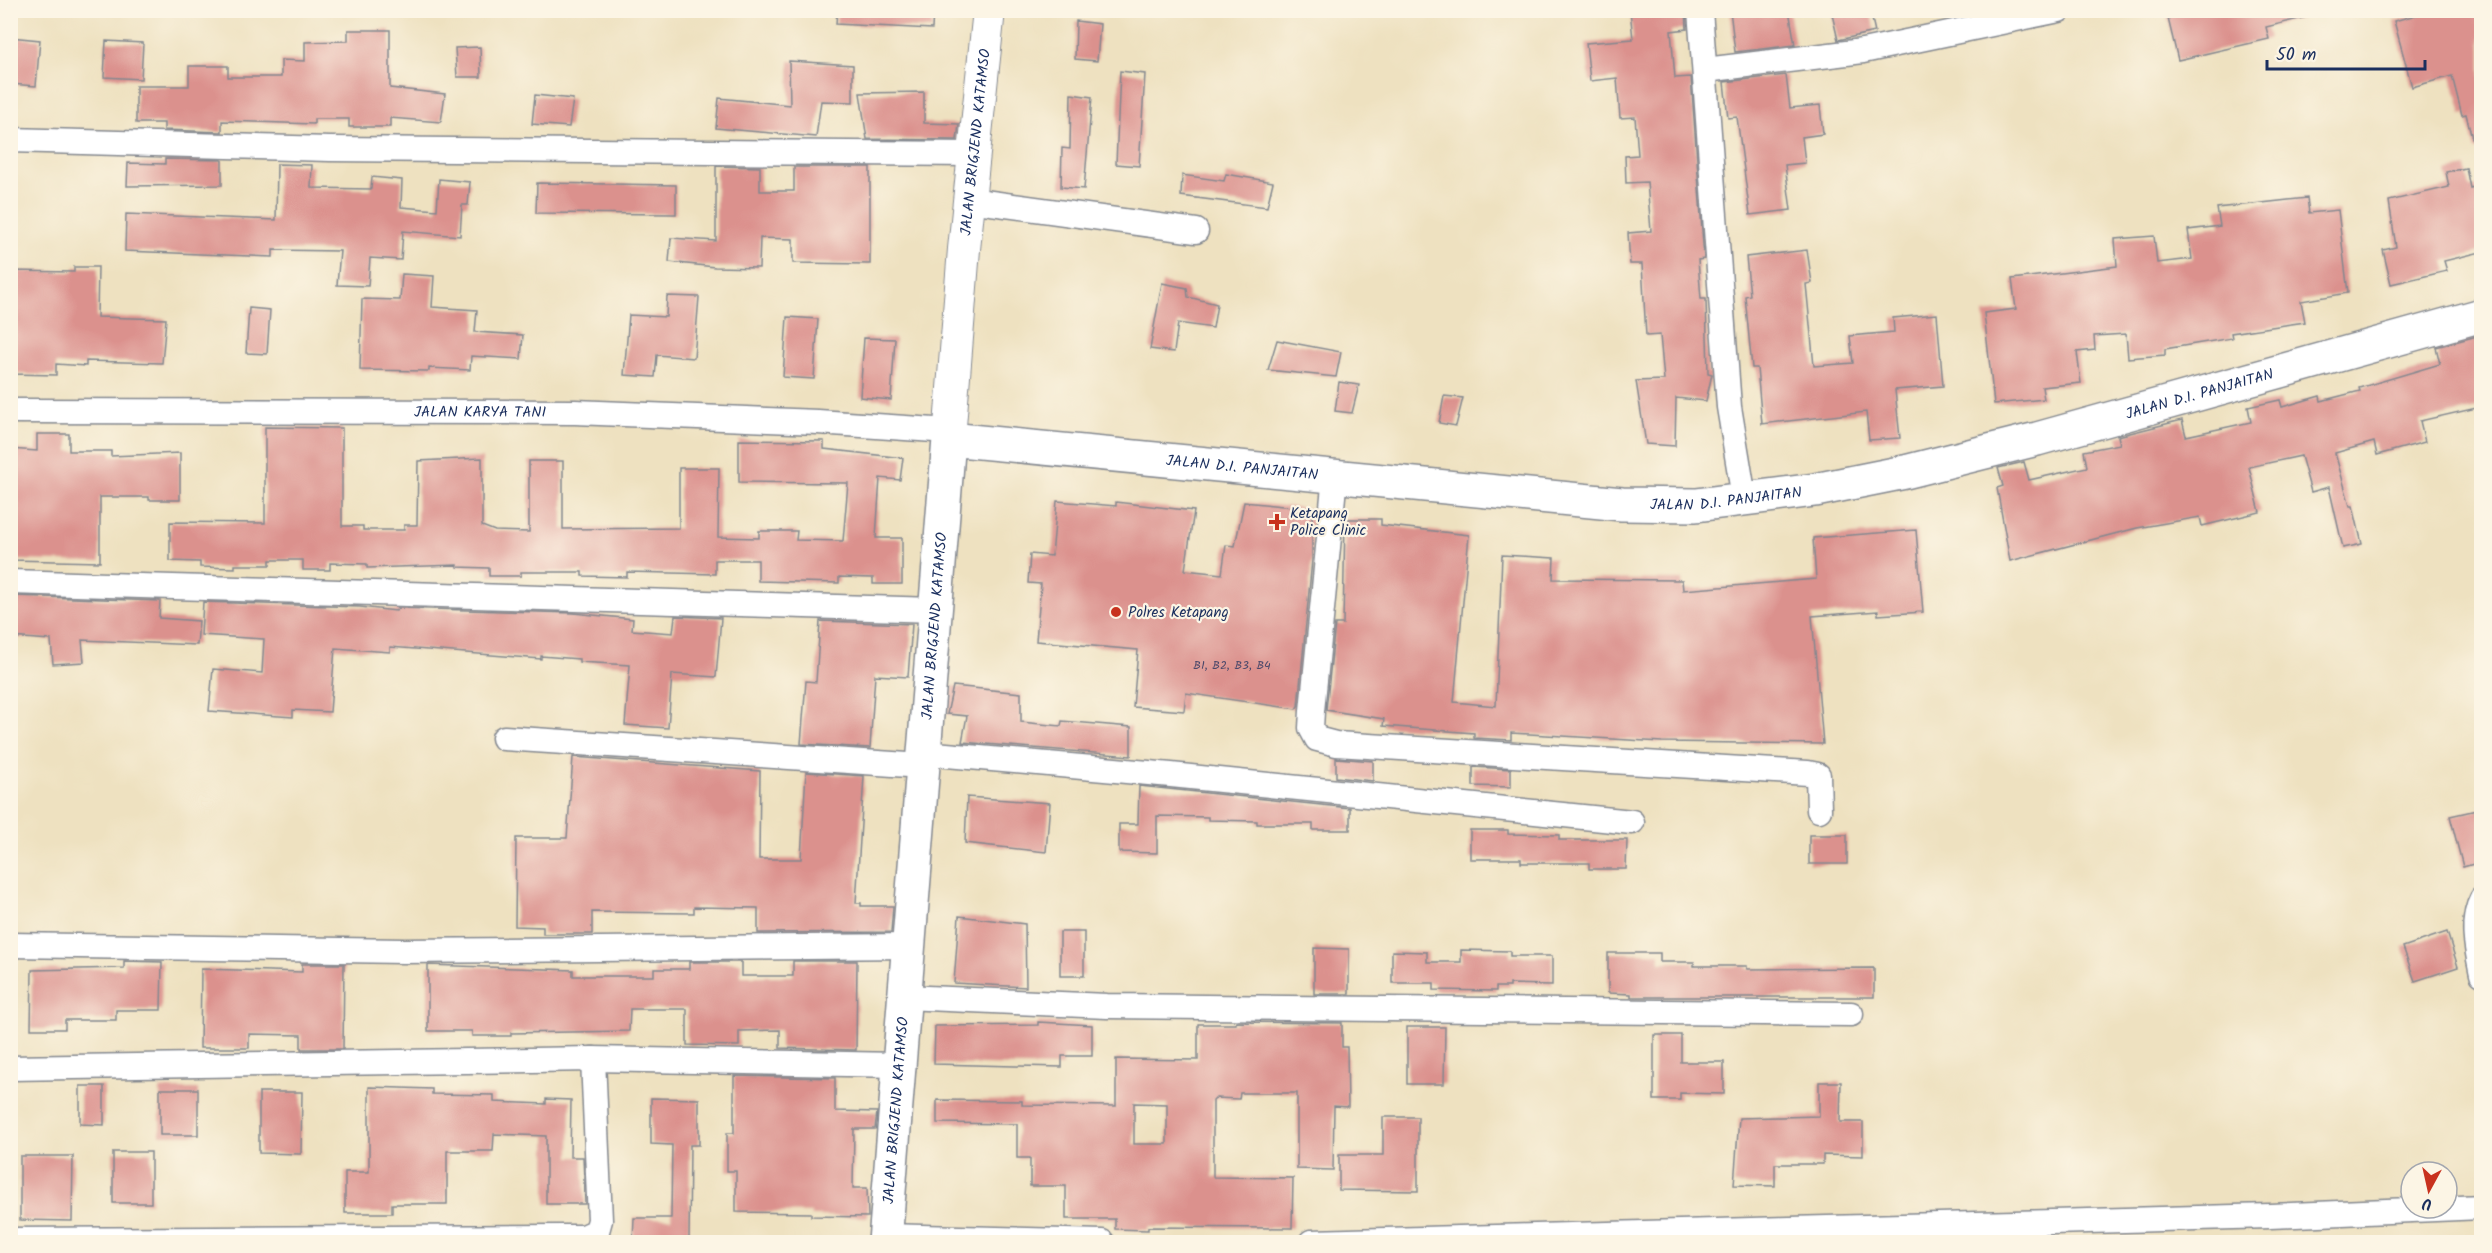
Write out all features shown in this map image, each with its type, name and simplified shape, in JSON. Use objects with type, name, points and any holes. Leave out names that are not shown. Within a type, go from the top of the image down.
[{"type":"highway","name":"JALAN D.I. PANJAITAN","points":[[949,435],[1622,504],[1696,505],[1815,490],[1905,472],[1992,448],[2037,439],[2481,315]]},
{"type":"highway","name":"JALAN BRIGJEND KATAMSO","points":[[885,1239],[949,435]]},
{"type":"main road","name":"JALAN BRIGJEND KATAMSO","points":[[949,435],[969,200],[989,10]]},
{"type":"street","points":[[1700,10],[1729,407],[1744,498]]},
{"type":"street","points":[[1706,70],[1863,51],[2059,10]]},
{"type":"street","points":[[10,140],[330,149],[974,154]]},
{"type":"street","points":[[969,200],[1196,231]]},
{"type":"street","name":"JALAN KARYA TANI","points":[[10,411],[575,412],[818,422],[949,435]]},
{"type":"street","points":[[1335,476],[1312,711],[1311,729],[1317,739],[1336,744],[1808,773],[1818,775],[1820,780],[1819,810]]},
{"type":"street","points":[[10,582],[935,610]]},
{"type":"street","points":[[504,738],[923,759],[1171,775],[1632,822]]},
{"type":"street","points":[[2481,898],[2477,907],[2475,927],[2481,974]]},
{"type":"street","points":[[10,945],[404,951],[910,946]]},
{"type":"street","points":[[904,997],[1098,1006],[1851,1014]]},
{"type":"street","points":[[10,1068],[593,1059],[899,1065]]},
{"type":"street","points":[[10,1240],[584,1237],[597,1231],[600,1220],[593,1059]]},
{"type":"street","points":[[1311,1242],[2270,1216],[2481,1207]]},
{"type":"street","points":[[885,1239],[1102,1242]]},
{"type":"building","points":[[837,10],[933,10],[932,29],[836,24]]},
{"type":"building","points":[[1630,10],[1686,10],[1687,29],[1671,31],[1675,78],[1691,77],[1704,259],[1698,260],[1701,299],[1706,299],[1708,373],[1712,374],[1706,401],[1676,398],[1675,446],[1646,444],[1636,381],[1664,380],[1660,335],[1646,336],[1642,264],[1630,264],[1628,233],[1651,231],[1647,182],[1626,183],[1625,156],[1638,155],[1635,117],[1620,118],[1617,78],[1590,81],[1586,43],[1633,39]]},
{"type":"building","points":[[1730,10],[1789,10],[1795,45],[1735,52]]},
{"type":"building","points":[[1831,10],[1870,10],[1875,32],[1838,40]]},
{"type":"building","points":[[2166,10],[2307,10],[2307,17],[2266,27],[2269,39],[2178,60]]},
{"type":"building","points":[[2434,10],[2481,10],[2481,149],[2475,150],[2466,114],[2462,115],[2452,76],[2412,87],[2394,21]]},
{"type":"building","points":[[1076,21],[1100,24],[1097,61],[1075,59]]},
{"type":"building","points":[[348,30],[390,30],[390,88],[445,94],[441,122],[390,118],[390,127],[349,127],[349,119],[314,119],[314,124],[222,121],[222,132],[164,130],[164,123],[136,123],[136,86],[189,86],[189,66],[228,66],[228,77],[281,77],[281,60],[305,61],[305,42],[348,41]]},
{"type":"building","points":[[10,37],[40,40],[36,86],[10,84]]},
{"type":"building","points":[[106,41],[143,43],[141,79],[104,77]]},
{"type":"building","points":[[480,47],[481,77],[457,77],[455,48]]},
{"type":"building","points":[[789,61],[853,65],[853,102],[821,101],[816,137],[716,128],[719,98],[790,105]]},
{"type":"building","points":[[1120,71],[1145,74],[1139,166],[1116,164]]},
{"type":"building","points":[[1786,75],[1790,108],[1820,105],[1823,134],[1802,137],[1805,163],[1785,165],[1791,210],[1750,215],[1737,117],[1728,118],[1724,82]]},
{"type":"building","points":[[924,92],[924,123],[959,124],[957,140],[867,139],[860,93]]},
{"type":"building","points":[[1071,94],[1092,97],[1084,189],[1061,187],[1062,148],[1070,149]]},
{"type":"building","points":[[535,95],[573,99],[569,127],[532,124]]},
{"type":"building","points":[[165,159],[222,160],[222,185],[127,186],[128,163],[165,164]]},
{"type":"building","points":[[277,164],[312,165],[311,188],[371,189],[372,177],[402,180],[401,207],[437,210],[439,179],[470,182],[468,205],[462,205],[460,236],[403,231],[401,260],[370,258],[368,286],[337,285],[340,251],[273,250],[273,257],[125,251],[126,214],[276,220]]},
{"type":"building","points":[[716,166],[760,167],[760,191],[794,191],[794,167],[870,167],[870,264],[793,263],[793,239],[760,238],[759,268],[715,267],[669,262],[671,238],[716,241]]},
{"type":"building","points":[[2466,168],[2470,188],[2478,186],[2481,202],[2481,252],[2444,261],[2447,271],[2391,284],[2383,250],[2396,247],[2389,201],[2449,187],[2446,172]]},
{"type":"building","points":[[1226,174],[1273,182],[1267,207],[1181,196],[1182,175],[1224,181]]},
{"type":"building","points":[[537,183],[676,185],[676,214],[536,213]]},
{"type":"building","points":[[2307,198],[2309,213],[2338,210],[2348,293],[2301,301],[2305,322],[2231,333],[2232,338],[2165,349],[2165,355],[2128,358],[2126,334],[2094,336],[2095,350],[2077,352],[2081,383],[2042,387],[2044,399],[1994,404],[1984,313],[2016,309],[2012,279],[2117,266],[2115,239],[2154,236],[2157,263],[2192,259],[2188,230],[2220,226],[2217,208]]},
{"type":"building","points":[[1807,250],[1812,283],[1806,284],[1814,366],[1853,363],[1850,336],[1894,332],[1893,318],[1937,314],[1943,386],[1895,390],[1900,438],[1869,440],[1866,412],[1762,424],[1757,368],[1752,368],[1745,296],[1750,295],[1746,257]]},
{"type":"building","points":[[74,267],[98,267],[97,317],[166,319],[162,363],[86,361],[86,366],[56,364],[56,375],[10,374],[10,271],[74,272]]},
{"type":"building","points":[[402,274],[434,276],[432,307],[477,310],[475,332],[523,335],[521,359],[471,356],[470,370],[429,368],[429,371],[360,370],[362,299],[400,300]]},
{"type":"building","points":[[1162,283],[1187,288],[1188,297],[1217,304],[1213,328],[1178,323],[1174,352],[1150,349]]},
{"type":"building","points":[[667,296],[699,297],[694,358],[657,355],[655,377],[624,375],[629,315],[666,317]]},
{"type":"building","points":[[249,308],[270,310],[267,354],[246,353]]},
{"type":"building","points":[[787,317],[818,319],[814,379],[783,377]]},
{"type":"building","points":[[2481,335],[2481,407],[2420,421],[2425,442],[2377,455],[2374,442],[2335,453],[2350,506],[2353,506],[2362,544],[2343,548],[2329,487],[2311,492],[2301,456],[2249,467],[2260,512],[2202,526],[2200,517],[2137,528],[2010,561],[1997,488],[2003,486],[1998,468],[2024,462],[2029,480],[2087,467],[2084,451],[2120,444],[2118,436],[2182,420],[2186,436],[2251,422],[2248,407],[2280,400],[2282,407],[2320,396],[2321,401],[2360,391],[2359,388],[2440,364],[2436,347]]},
{"type":"building","points":[[864,338],[895,339],[891,400],[860,397]]},
{"type":"building","points":[[1277,340],[1341,352],[1336,377],[1268,370]]},
{"type":"building","points":[[1339,382],[1359,385],[1352,413],[1335,411]]},
{"type":"building","points":[[1444,396],[1463,398],[1456,426],[1439,423]]},
{"type":"building","points":[[265,427],[342,428],[342,526],[363,526],[363,530],[404,530],[404,525],[417,525],[418,461],[482,458],[482,526],[495,531],[529,532],[529,461],[563,461],[563,529],[679,528],[679,468],[719,468],[718,537],[759,538],[759,531],[797,531],[796,540],[843,541],[848,483],[739,482],[739,440],[824,441],[824,449],[903,458],[900,480],[880,478],[876,538],[902,538],[902,584],[873,584],[873,578],[839,577],[839,583],[758,581],[758,560],[715,560],[715,574],[627,572],[627,577],[582,576],[582,572],[521,572],[521,576],[489,576],[489,568],[457,567],[457,565],[367,568],[367,564],[330,563],[330,570],[303,570],[303,560],[270,560],[270,565],[235,565],[235,568],[200,567],[200,562],[170,561],[170,522],[265,523]]},
{"type":"building","points":[[37,434],[69,434],[69,451],[111,451],[111,456],[180,453],[180,500],[149,500],[149,497],[100,497],[100,562],[10,560],[10,449],[37,451]]},
{"type":"building","points":[[1057,501],[1116,506],[1116,502],[1194,511],[1185,570],[1222,574],[1226,545],[1235,546],[1244,502],[1312,509],[1312,560],[1296,709],[1186,693],[1184,711],[1133,707],[1138,650],[1036,641],[1041,584],[1028,583],[1030,554],[1052,556]]},
{"type":"building","points":[[1345,519],[1381,519],[1381,525],[1469,535],[1454,702],[1496,706],[1502,555],[1554,558],[1553,579],[1682,580],[1683,590],[1816,579],[1813,538],[1916,530],[1923,612],[1878,615],[1878,611],[1812,616],[1823,744],[1662,742],[1511,733],[1511,740],[1474,738],[1474,733],[1383,726],[1384,719],[1326,710],[1335,624],[1343,624]]},
{"type":"building","points":[[13,596],[160,601],[159,618],[199,621],[197,645],[82,640],[84,662],[53,664],[51,640],[10,637]]},
{"type":"building","points":[[203,602],[360,607],[396,611],[397,608],[573,613],[633,619],[632,630],[673,633],[675,616],[721,618],[716,677],[672,674],[668,728],[625,725],[630,665],[579,662],[579,659],[541,656],[541,659],[390,647],[390,652],[335,648],[330,712],[293,710],[293,717],[209,711],[213,669],[262,673],[264,639],[201,635]]},
{"type":"building","points":[[820,621],[912,624],[908,677],[875,675],[870,748],[801,744],[806,681],[816,682]]},
{"type":"building","points":[[953,686],[1021,693],[1021,722],[1061,726],[1062,721],[1131,727],[1131,756],[962,742],[967,716],[947,714]]},
{"type":"building","points":[[573,757],[760,771],[759,859],[801,859],[806,772],[864,776],[856,903],[861,903],[861,906],[893,906],[891,932],[758,933],[758,908],[694,907],[694,913],[592,912],[592,934],[543,934],[543,927],[515,926],[516,838],[567,838]]},
{"type":"building","points":[[1336,758],[1373,761],[1373,781],[1336,777]]},
{"type":"building","points":[[1473,767],[1511,769],[1511,787],[1473,786]]},
{"type":"building","points":[[1139,786],[1350,808],[1350,830],[1313,830],[1313,824],[1257,824],[1257,821],[1208,820],[1208,817],[1157,816],[1157,853],[1119,852],[1119,824],[1138,824]]},
{"type":"building","points":[[967,797],[1050,803],[1046,852],[965,843]]},
{"type":"building","points":[[2481,809],[2481,862],[2463,867],[2450,816]]},
{"type":"building","points":[[1470,830],[1508,830],[1508,834],[1559,835],[1559,840],[1627,840],[1626,869],[1589,869],[1589,863],[1521,863],[1521,859],[1470,859]]},
{"type":"building","points":[[1809,835],[1847,835],[1847,864],[1809,864]]},
{"type":"building","points":[[959,916],[1025,924],[1026,987],[954,983]]},
{"type":"building","points":[[1060,932],[1084,932],[1084,976],[1060,976]]},
{"type":"building","points":[[2447,932],[2458,967],[2415,981],[2403,947]]},
{"type":"building","points":[[1314,948],[1349,949],[1349,994],[1314,994]]},
{"type":"building","points":[[1461,950],[1510,951],[1510,956],[1552,956],[1552,985],[1510,984],[1510,987],[1496,987],[1496,991],[1434,990],[1434,983],[1392,983],[1392,951],[1427,952],[1427,962],[1461,962]]},
{"type":"building","points":[[1608,953],[1660,953],[1660,962],[1694,962],[1694,966],[1747,966],[1747,969],[1874,968],[1874,997],[1631,997],[1631,994],[1608,993]]},
{"type":"building","points":[[124,961],[162,962],[161,1010],[116,1010],[116,1020],[65,1020],[65,1029],[31,1029],[32,970],[124,968]]},
{"type":"building","points":[[793,961],[857,961],[856,1050],[780,1048],[780,1030],[739,1031],[739,1046],[687,1045],[687,1009],[630,1009],[629,1031],[472,1036],[472,1031],[428,1031],[428,965],[573,970],[573,976],[654,976],[654,969],[689,969],[689,962],[741,962],[741,976],[793,976]]},
{"type":"building","points":[[302,964],[344,964],[343,1049],[301,1049],[301,1035],[249,1034],[249,1048],[200,1048],[201,969],[302,972]]},
{"type":"building","points":[[1038,1022],[1092,1025],[1092,1056],[1062,1056],[1062,1067],[934,1064],[935,1026],[1038,1025]]},
{"type":"building","points":[[1236,1022],[1342,1023],[1342,1047],[1347,1047],[1348,1107],[1334,1106],[1333,1170],[1297,1169],[1297,1093],[1240,1093],[1239,1099],[1216,1098],[1213,1101],[1213,1177],[1293,1178],[1292,1228],[1148,1227],[1148,1230],[1115,1229],[1115,1219],[1066,1219],[1066,1186],[1030,1186],[1030,1158],[1017,1158],[1017,1124],[937,1123],[937,1100],[1022,1101],[1022,1105],[1116,1106],[1116,1059],[1198,1060],[1198,1024],[1236,1024]],"holes":[[[1134,1103],[1167,1104],[1167,1144],[1134,1144]]]},
{"type":"building","points":[[1407,1027],[1445,1027],[1444,1084],[1407,1084]]},
{"type":"building","points":[[1654,1035],[1681,1035],[1681,1062],[1724,1062],[1724,1094],[1680,1093],[1680,1100],[1654,1100]]},
{"type":"building","points":[[734,1076],[835,1078],[835,1111],[877,1112],[875,1129],[854,1129],[853,1188],[867,1188],[868,1217],[811,1216],[811,1213],[736,1212],[736,1171],[727,1171],[727,1133],[734,1133]]},
{"type":"building","points":[[1819,1082],[1841,1082],[1840,1122],[1863,1122],[1863,1156],[1823,1155],[1823,1164],[1775,1164],[1775,1186],[1734,1185],[1739,1118],[1819,1116]]},
{"type":"building","points":[[80,1086],[104,1086],[104,1125],[80,1124]]},
{"type":"building","points":[[369,1087],[432,1089],[432,1094],[494,1095],[494,1102],[546,1104],[546,1099],[571,1100],[570,1157],[583,1157],[585,1204],[546,1204],[546,1136],[494,1134],[493,1151],[447,1151],[447,1204],[392,1204],[392,1213],[345,1213],[345,1172],[369,1172]]},
{"type":"building","points":[[160,1089],[198,1089],[198,1135],[160,1135]]},
{"type":"building","points":[[259,1092],[302,1092],[301,1154],[259,1153]]},
{"type":"building","points":[[651,1098],[699,1099],[699,1145],[690,1145],[689,1242],[633,1242],[634,1218],[671,1218],[672,1145],[651,1144]]},
{"type":"building","points":[[1383,1117],[1418,1117],[1418,1191],[1339,1190],[1339,1155],[1383,1155]]},
{"type":"building","points":[[113,1152],[151,1152],[151,1203],[113,1203]]},
{"type":"building","points":[[20,1156],[73,1156],[72,1221],[20,1220]]},
{"type":"place","name":"Ketapang Police Clinic","points":[[1277,522]]},
{"type":"place","name":"Polres Ketapang","points":[[1116,612]]}]
